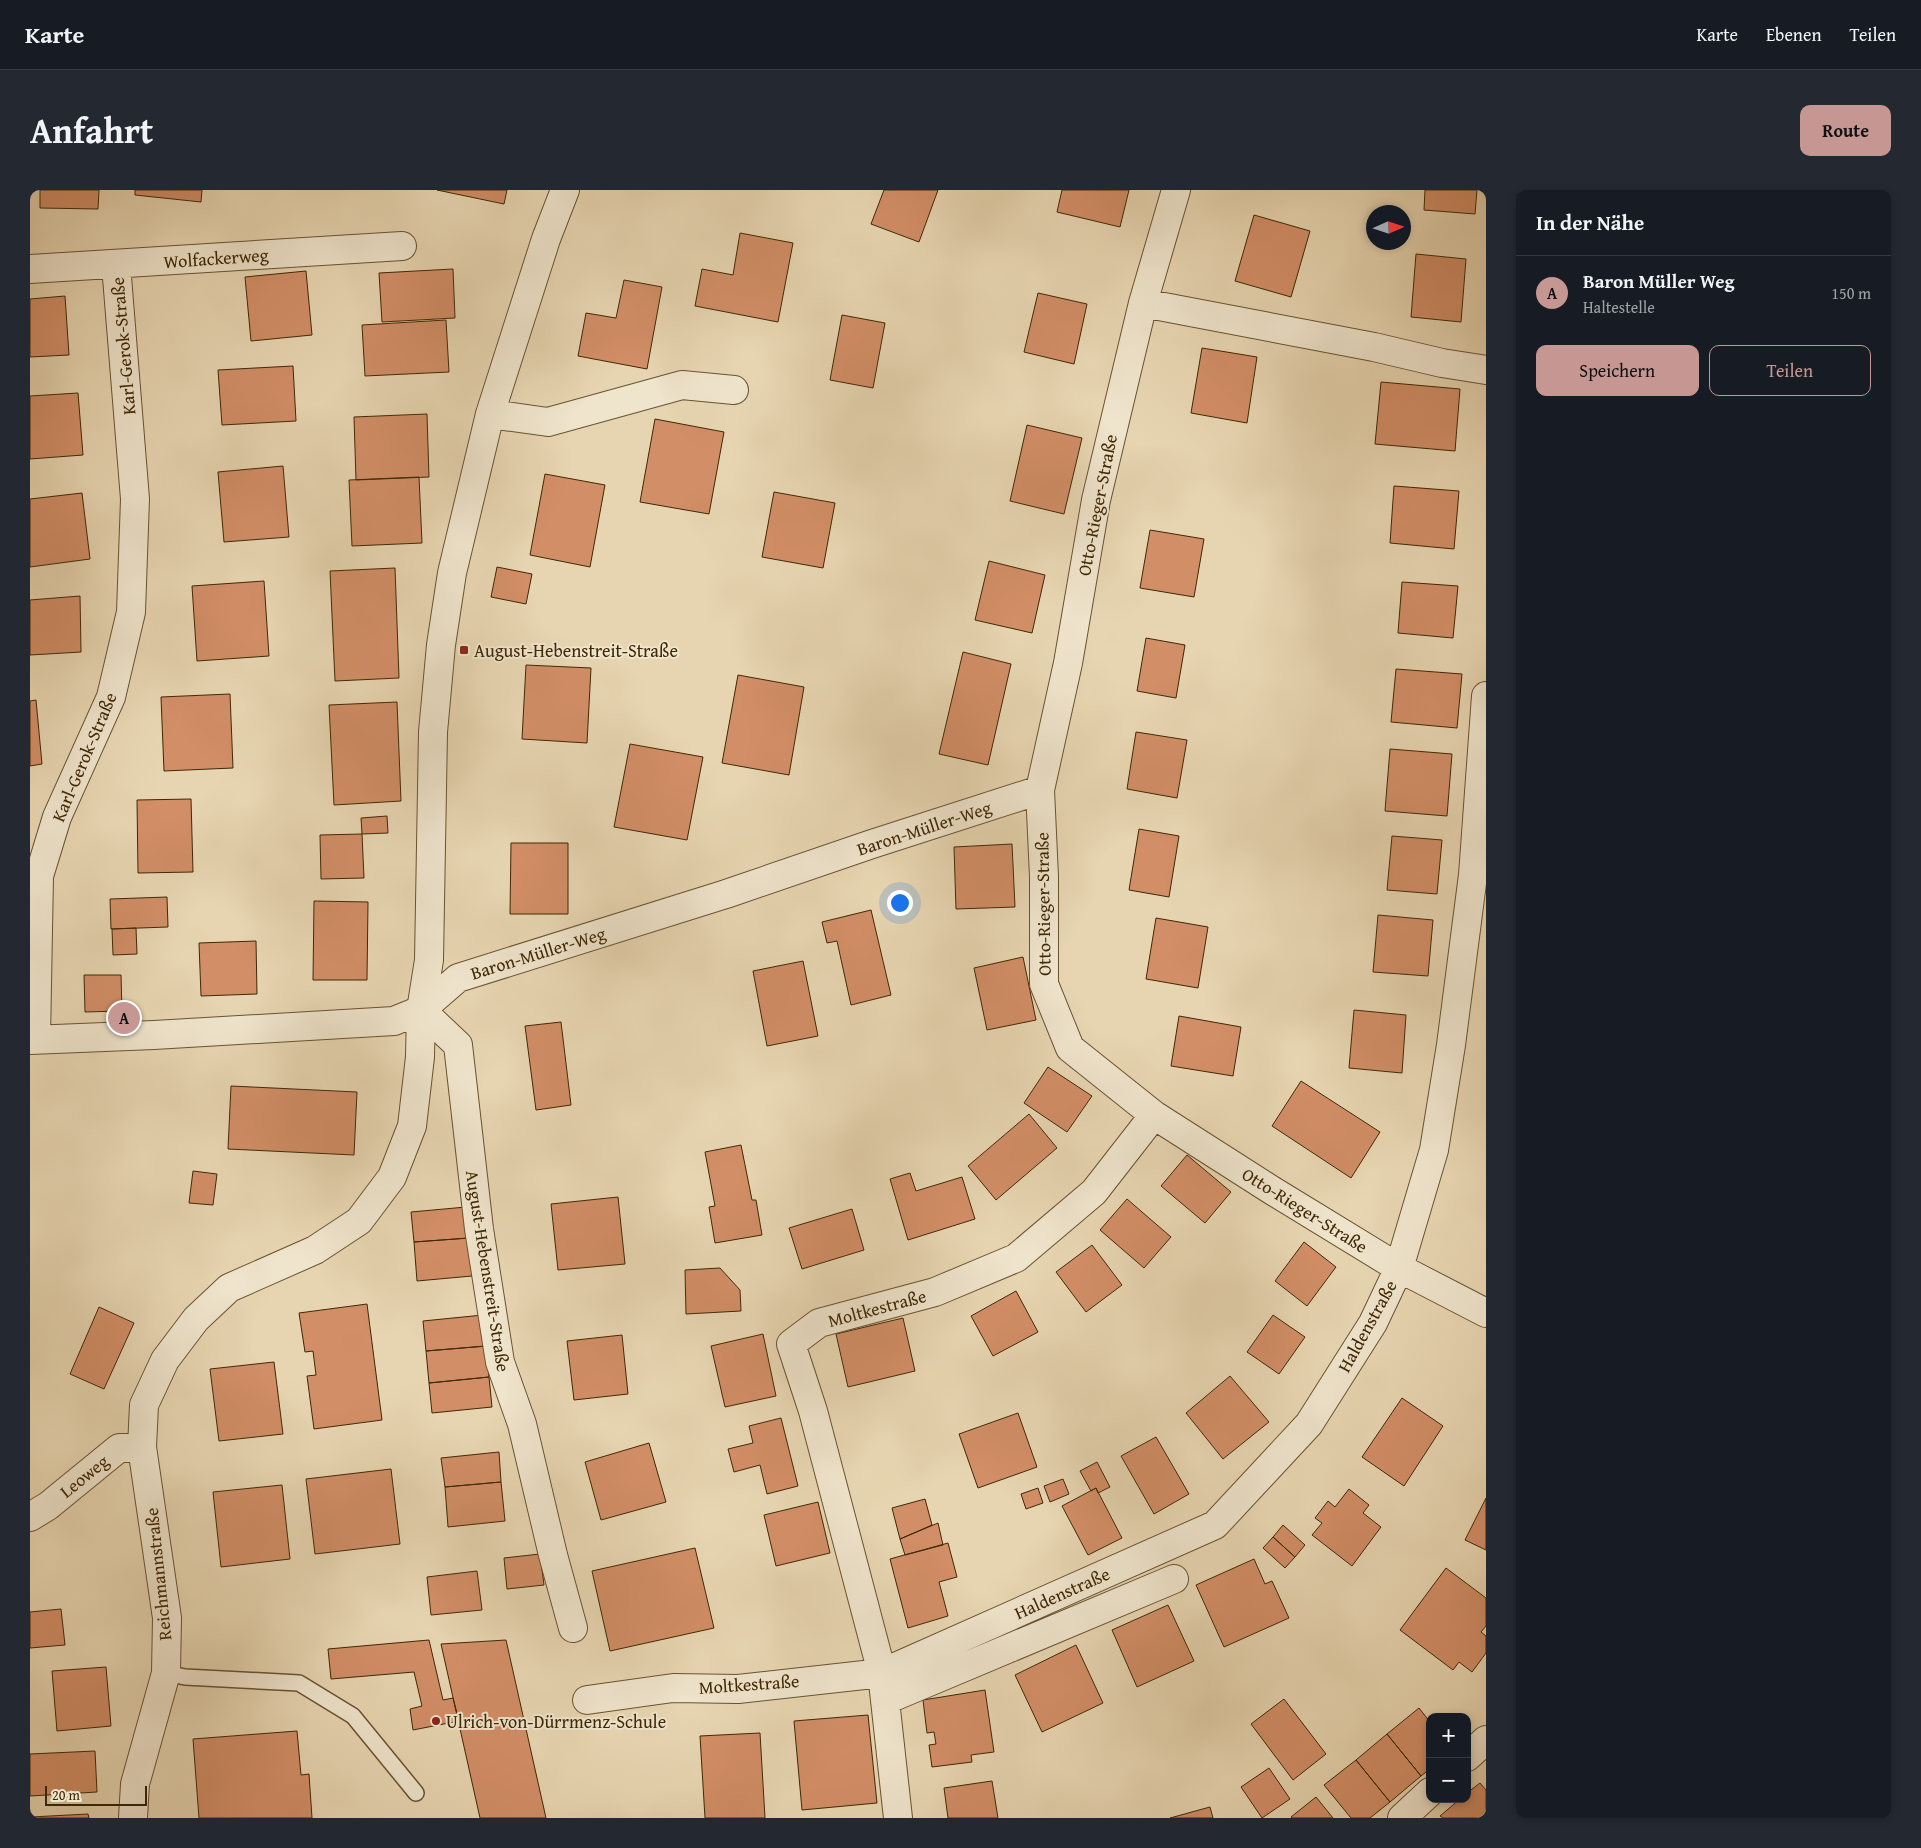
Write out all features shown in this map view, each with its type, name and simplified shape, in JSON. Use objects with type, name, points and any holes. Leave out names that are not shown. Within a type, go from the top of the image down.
[{"type":"street","points":[[142,1446],[144,1406],[165,1360],[196,1319],[229,1288],[315,1250],[359,1221],[392,1177],[412,1126],[420,1057],[421,1010],[429,960],[434,732],[442,645],[452,573],[490,414],[546,239],[565,190]]},
{"type":"street","name":"Otto-Rieger-Straße","points":[[1176,190],[1143,303],[1096,500],[1068,663],[1040,790],[1044,877],[1044,984],[1070,1048],[1154,1115],[1399,1268],[1486,1313]]},
{"type":"street","name":"Wolfackerweg","points":[[30,269],[402,246]]},
{"type":"street","name":"Karl-Gerok-Straße","points":[[33,1040],[39,876],[57,817],[111,697],[131,612],[135,499],[116,265]]},
{"type":"street","points":[[1143,303],[1374,347],[1442,363],[1486,370]]},
{"type":"street","points":[[490,414],[548,422],[682,384],[734,390]]},
{"type":"street","name":"Haldenstraße","points":[[882,1673],[1215,1526],[1309,1424],[1372,1324],[1399,1268],[1434,1150],[1451,1045],[1473,875],[1486,696]]},
{"type":"street","name":"Baron-Müller-Weg","points":[[33,1040],[394,1021],[421,1010],[458,978],[726,894],[872,844],[1040,790]]},
{"type":"street","name":"August-Hebenstreit-Straße","points":[[421,1010],[458,1046],[480,1229],[500,1362],[522,1424],[553,1555],[573,1628]]},
{"type":"street","name":"Moltkestraße","points":[[898,1818],[882,1673],[813,1411],[791,1344],[819,1323],[935,1292],[1016,1258],[1094,1192],[1154,1115]]},
{"type":"street","name":"Leoweg","points":[[30,1517],[48,1506],[119,1448],[142,1446]]},
{"type":"street","name":"Reichmannstraße","points":[[133,1818],[135,1784],[166,1673],[167,1618],[142,1446]]},
{"type":"street","name":"Haldenstraße","points":[[886,1700],[1174,1579]]},
{"type":"street","name":"Moltkestraße","points":[[587,1700],[673,1688],[738,1689],[882,1673]]},
{"type":"street","points":[[1471,1753],[1486,1740]]},
{"type":"street","points":[[1402,1818],[1426,1796]]},
{"type":"lane","points":[[166,1673],[186,1677],[299,1683],[353,1716],[416,1793]]},
{"type":"building","points":[[40,190],[99,190],[98,209],[40,208]]},
{"type":"building","points":[[135,190],[202,190],[201,202],[135,195]]},
{"type":"building","points":[[437,190],[507,190],[504,204]]},
{"type":"building","points":[[884,190],[938,190],[919,242],[871,224]]},
{"type":"building","points":[[1062,190],[1129,190],[1120,227],[1057,212]]},
{"type":"building","points":[[1425,190],[1477,190],[1475,214],[1424,210]]},
{"type":"building","points":[[1254,215],[1310,231],[1291,297],[1235,281]]},
{"type":"building","points":[[740,233],[793,243],[778,322],[695,306],[702,269],[733,275]]},
{"type":"building","points":[[1416,254],[1466,259],[1461,322],[1411,317]]},
{"type":"building","points":[[453,269],[455,318],[382,322],[379,273]]},
{"type":"building","points":[[306,271],[312,335],[251,341],[245,277]]},
{"type":"building","points":[[624,280],[662,287],[647,369],[578,356],[586,313],[616,318]]},
{"type":"building","points":[[1038,293],[1087,304],[1074,364],[1024,352]]},
{"type":"building","points":[[65,296],[69,355],[30,357],[30,299]]},
{"type":"building","points":[[842,315],[885,323],[873,388],[830,380]]},
{"type":"building","points":[[446,320],[449,372],[365,376],[362,325]]},
{"type":"building","points":[[1202,348],[1257,357],[1247,423],[1191,413]]},
{"type":"building","points":[[293,366],[296,421],[222,425],[218,370]]},
{"type":"building","points":[[1381,382],[1460,389],[1455,451],[1375,444]]},
{"type":"building","points":[[78,393],[83,455],[30,459],[30,396]]},
{"type":"building","points":[[427,414],[429,477],[356,480],[354,417]]},
{"type":"building","points":[[655,419],[724,432],[709,514],[640,502]]},
{"type":"building","points":[[1027,425],[1082,438],[1064,514],[1010,501]]},
{"type":"building","points":[[283,466],[289,537],[224,542],[218,472]]},
{"type":"building","points":[[545,474],[605,485],[590,567],[530,555]]},
{"type":"building","points":[[419,477],[422,543],[352,546],[349,480]]},
{"type":"building","points":[[1394,486],[1459,491],[1454,549],[1390,543]]},
{"type":"building","points":[[774,492],[835,503],[823,568],[762,557]]},
{"type":"building","points":[[82,493],[90,559],[30,567],[30,499]]},
{"type":"building","points":[[1150,530],[1204,539],[1194,597],[1140,588]]},
{"type":"building","points":[[989,561],[1045,575],[1032,633],[975,620]]},
{"type":"building","points":[[497,567],[532,574],[526,604],[491,597]]},
{"type":"building","points":[[395,568],[399,678],[335,681],[330,571]]},
{"type":"building","points":[[264,581],[269,656],[197,661],[192,586]]},
{"type":"building","points":[[1402,582],[1458,586],[1453,638],[1398,633]]},
{"type":"building","points":[[80,596],[81,652],[30,655],[30,600]]},
{"type":"building","points":[[1146,638],[1185,645],[1176,698],[1137,691]]},
{"type":"building","points":[[963,652],[1011,664],[988,765],[939,754]]},
{"type":"building","points":[[526,665],[591,668],[587,743],[522,739]]},
{"type":"building","points":[[1396,669],[1462,674],[1457,728],[1391,722]]},
{"type":"building","points":[[738,675],[804,687],[789,775],[722,763]]},
{"type":"building","points":[[230,694],[233,768],[164,771],[161,697]]},
{"type":"building","points":[[36,700],[42,764],[30,766],[30,701]]},
{"type":"building","points":[[397,702],[401,801],[334,805],[329,705]]},
{"type":"building","points":[[1136,732],[1187,740],[1177,798],[1127,789]]},
{"type":"building","points":[[630,744],[703,757],[687,840],[614,827]]},
{"type":"building","points":[[1390,749],[1452,754],[1447,816],[1385,811]]},
{"type":"building","points":[[191,799],[193,872],[138,873],[137,800]]},
{"type":"building","points":[[387,816],[388,833],[362,834],[361,818]]},
{"type":"building","points":[[1139,829],[1179,836],[1169,897],[1129,890]]},
{"type":"building","points":[[362,834],[364,878],[321,879],[320,835]]},
{"type":"building","points":[[1392,836],[1442,840],[1437,894],[1387,890]]},
{"type":"building","points":[[511,843],[568,843],[568,914],[510,914]]},
{"type":"building","points":[[1012,844],[1015,907],[956,909],[954,847]]},
{"type":"building","points":[[167,897],[168,927],[111,929],[110,899]]},
{"type":"building","points":[[314,901],[368,902],[367,980],[313,980]]},
{"type":"building","points":[[871,910],[891,995],[851,1005],[837,941],[827,943],[822,922]]},
{"type":"building","points":[[1378,915],[1433,920],[1428,976],[1373,972]]},
{"type":"building","points":[[1156,918],[1208,927],[1198,988],[1146,979]]},
{"type":"building","points":[[136,928],[137,954],[113,955],[112,929]]},
{"type":"building","points":[[256,941],[257,994],[201,996],[199,943]]},
{"type":"building","points":[[1023,957],[1036,1020],[987,1030],[974,968]]},
{"type":"building","points":[[803,961],[818,1036],[767,1046],[753,971]]},
{"type":"building","points":[[84,975],[121,975],[122,1011],[85,1012]]},
{"type":"building","points":[[1354,1010],[1406,1015],[1402,1073],[1349,1068]]},
{"type":"building","points":[[1179,1016],[1241,1027],[1233,1076],[1171,1066]]},
{"type":"building","points":[[561,1022],[571,1105],[536,1110],[525,1026]]},
{"type":"building","points":[[1048,1067],[1092,1096],[1067,1132],[1024,1103]]},
{"type":"building","points":[[1301,1081],[1380,1132],[1351,1178],[1272,1126]]},
{"type":"building","points":[[231,1086],[357,1092],[354,1155],[228,1149]]},
{"type":"building","points":[[1029,1114],[1057,1148],[996,1200],[968,1166]]},
{"type":"building","points":[[741,1145],[752,1200],[756,1200],[762,1235],[715,1243],[709,1207],[715,1206],[705,1152]]},
{"type":"building","points":[[1187,1155],[1231,1192],[1205,1223],[1161,1186]]},
{"type":"building","points":[[193,1171],[217,1174],[213,1205],[189,1203]]},
{"type":"building","points":[[910,1173],[916,1191],[962,1177],[975,1219],[908,1240],[890,1179]]},
{"type":"building","points":[[618,1197],[625,1264],[558,1270],[551,1204]]},
{"type":"building","points":[[1127,1199],[1171,1237],[1144,1268],[1100,1230]]},
{"type":"building","points":[[466,1207],[469,1238],[414,1242],[411,1212]]},
{"type":"building","points":[[852,1209],[864,1250],[802,1269],[789,1228]]},
{"type":"building","points":[[469,1238],[472,1276],[417,1281],[414,1242]]},
{"type":"building","points":[[1304,1242],[1336,1267],[1307,1306],[1275,1281]]},
{"type":"building","points":[[1092,1245],[1122,1285],[1086,1312],[1056,1272]]},
{"type":"building","points":[[720,1268],[740,1290],[741,1311],[686,1314],[685,1270]]},
{"type":"building","points":[[1016,1291],[1038,1332],[993,1356],[971,1316]]},
{"type":"building","points":[[367,1304],[382,1420],[314,1429],[307,1376],[316,1375],[313,1351],[305,1352],[299,1313]]},
{"type":"building","points":[[99,1307],[134,1323],[104,1389],[70,1374]]},
{"type":"building","points":[[483,1315],[486,1346],[426,1351],[423,1321]]},
{"type":"building","points":[[1273,1315],[1305,1337],[1279,1374],[1247,1352]]},
{"type":"building","points":[[903,1318],[915,1371],[848,1387],[836,1334]]},
{"type":"building","points":[[763,1334],[776,1396],[725,1407],[711,1346]]},
{"type":"building","points":[[622,1335],[628,1394],[574,1400],[567,1341]]},
{"type":"building","points":[[486,1346],[489,1377],[429,1383],[426,1351]]},
{"type":"building","points":[[274,1362],[283,1434],[219,1441],[210,1369]]},
{"type":"building","points":[[1230,1376],[1269,1422],[1223,1459],[1186,1413]]},
{"type":"building","points":[[489,1377],[492,1407],[432,1413],[429,1383]]},
{"type":"building","points":[[1402,1398],[1443,1426],[1404,1486],[1362,1457]]},
{"type":"building","points":[[1018,1413],[1037,1467],[978,1488],[959,1434]]},
{"type":"building","points":[[781,1418],[798,1486],[767,1494],[760,1465],[734,1472],[728,1449],[753,1443],[749,1426]]},
{"type":"building","points":[[1156,1437],[1189,1494],[1154,1514],[1121,1456]]},
{"type":"building","points":[[649,1443],[666,1502],[601,1520],[585,1462]]},
{"type":"building","points":[[499,1452],[501,1482],[445,1487],[441,1458]]},
{"type":"building","points":[[1097,1462],[1110,1487],[1098,1493],[1096,1488],[1091,1491],[1080,1471]]},
{"type":"building","points":[[391,1469],[400,1544],[315,1554],[306,1479]]},
{"type":"building","points":[[1063,1479],[1069,1494],[1050,1502],[1044,1486]]},
{"type":"building","points":[[501,1482],[505,1521],[448,1527],[445,1487]]},
{"type":"building","points":[[282,1485],[290,1559],[221,1567],[213,1492]]},
{"type":"building","points":[[1038,1488],[1043,1503],[1026,1509],[1021,1494]]},
{"type":"building","points":[[1096,1488],[1122,1538],[1088,1555],[1062,1506]]},
{"type":"building","points":[[1349,1489],[1369,1505],[1363,1513],[1381,1527],[1352,1566],[1312,1535],[1322,1523],[1315,1518],[1328,1501],[1335,1507]]},
{"type":"building","points":[[1486,1498],[1486,1550],[1465,1540]]},
{"type":"building","points":[[925,1499],[932,1525],[900,1539],[892,1508]]},
{"type":"building","points":[[818,1502],[830,1553],[776,1566],[764,1515]]},
{"type":"building","points":[[938,1523],[943,1545],[905,1555],[900,1539]]},
{"type":"building","points":[[1283,1525],[1305,1545],[1295,1557],[1273,1537]]},
{"type":"building","points":[[1273,1537],[1295,1557],[1285,1568],[1263,1548]]},
{"type":"building","points":[[948,1543],[957,1577],[939,1582],[948,1616],[908,1628],[890,1559]]},
{"type":"building","points":[[695,1548],[714,1628],[610,1651],[592,1571]]},
{"type":"building","points":[[540,1554],[544,1585],[507,1589],[504,1558]]},
{"type":"building","points":[[1254,1559],[1265,1584],[1272,1581],[1289,1618],[1224,1647],[1196,1585]]},
{"type":"building","points":[[1446,1568],[1486,1598],[1486,1626],[1481,1632],[1486,1636],[1486,1653],[1472,1672],[1459,1662],[1453,1670],[1400,1630]]},
{"type":"building","points":[[477,1571],[482,1610],[431,1615],[427,1577]]},
{"type":"building","points":[[1168,1605],[1194,1661],[1137,1687],[1112,1630]]},
{"type":"building","points":[[61,1609],[65,1645],[30,1648],[30,1612]]},
{"type":"building","points":[[429,1640],[443,1700],[453,1698],[459,1721],[413,1730],[410,1709],[422,1706],[414,1672],[331,1679],[328,1649]]},
{"type":"building","points":[[506,1640],[546,1818],[480,1818],[441,1644]]},
{"type":"building","points":[[1076,1645],[1103,1703],[1042,1732],[1015,1675]]},
{"type":"building","points":[[106,1667],[111,1726],[57,1731],[52,1671]]},
{"type":"building","points":[[985,1690],[994,1752],[971,1755],[972,1762],[932,1767],[929,1745],[936,1744],[934,1732],[927,1733],[923,1700]]},
{"type":"building","points":[[1284,1699],[1326,1754],[1293,1780],[1251,1724]]},
{"type":"building","points":[[1419,1708],[1426,1717],[1426,1772],[1421,1776],[1387,1734]]},
{"type":"building","points":[[868,1715],[877,1803],[802,1810],[794,1721]]},
{"type":"building","points":[[297,1731],[301,1775],[309,1774],[312,1818],[199,1818],[193,1739]]},
{"type":"building","points":[[760,1733],[765,1818],[705,1818],[700,1736]]},
{"type":"building","points":[[1387,1734],[1421,1776],[1390,1802],[1356,1760]]},
{"type":"building","points":[[95,1751],[97,1792],[30,1796],[30,1754]]},
{"type":"building","points":[[1356,1760],[1390,1802],[1370,1818],[1351,1818],[1324,1785]]},
{"type":"building","points":[[1269,1768],[1290,1799],[1262,1818],[1241,1787]]},
{"type":"building","points":[[992,1781],[998,1818],[948,1818],[944,1788]]},
{"type":"building","points":[[1480,1783],[1486,1790],[1486,1818],[1443,1818],[1440,1816],[1455,1803],[1471,1803],[1471,1790]]},
{"type":"building","points":[[1316,1797],[1333,1818],[1291,1817]]},
{"type":"building","points":[[1210,1807],[1213,1818],[1170,1818]]},
{"type":"building","points":[[88,1814],[89,1818],[31,1818],[31,1817]]},
{"type":"place","name":"August-Hebenstreit-Straße","points":[[464,650]]},
{"type":"place","name":"Baron Müller Weg","points":[[124,1018]]},
{"type":"place","name":"Ulrich-von-Dürrmenz-Schule","points":[[436,1721]]}]
